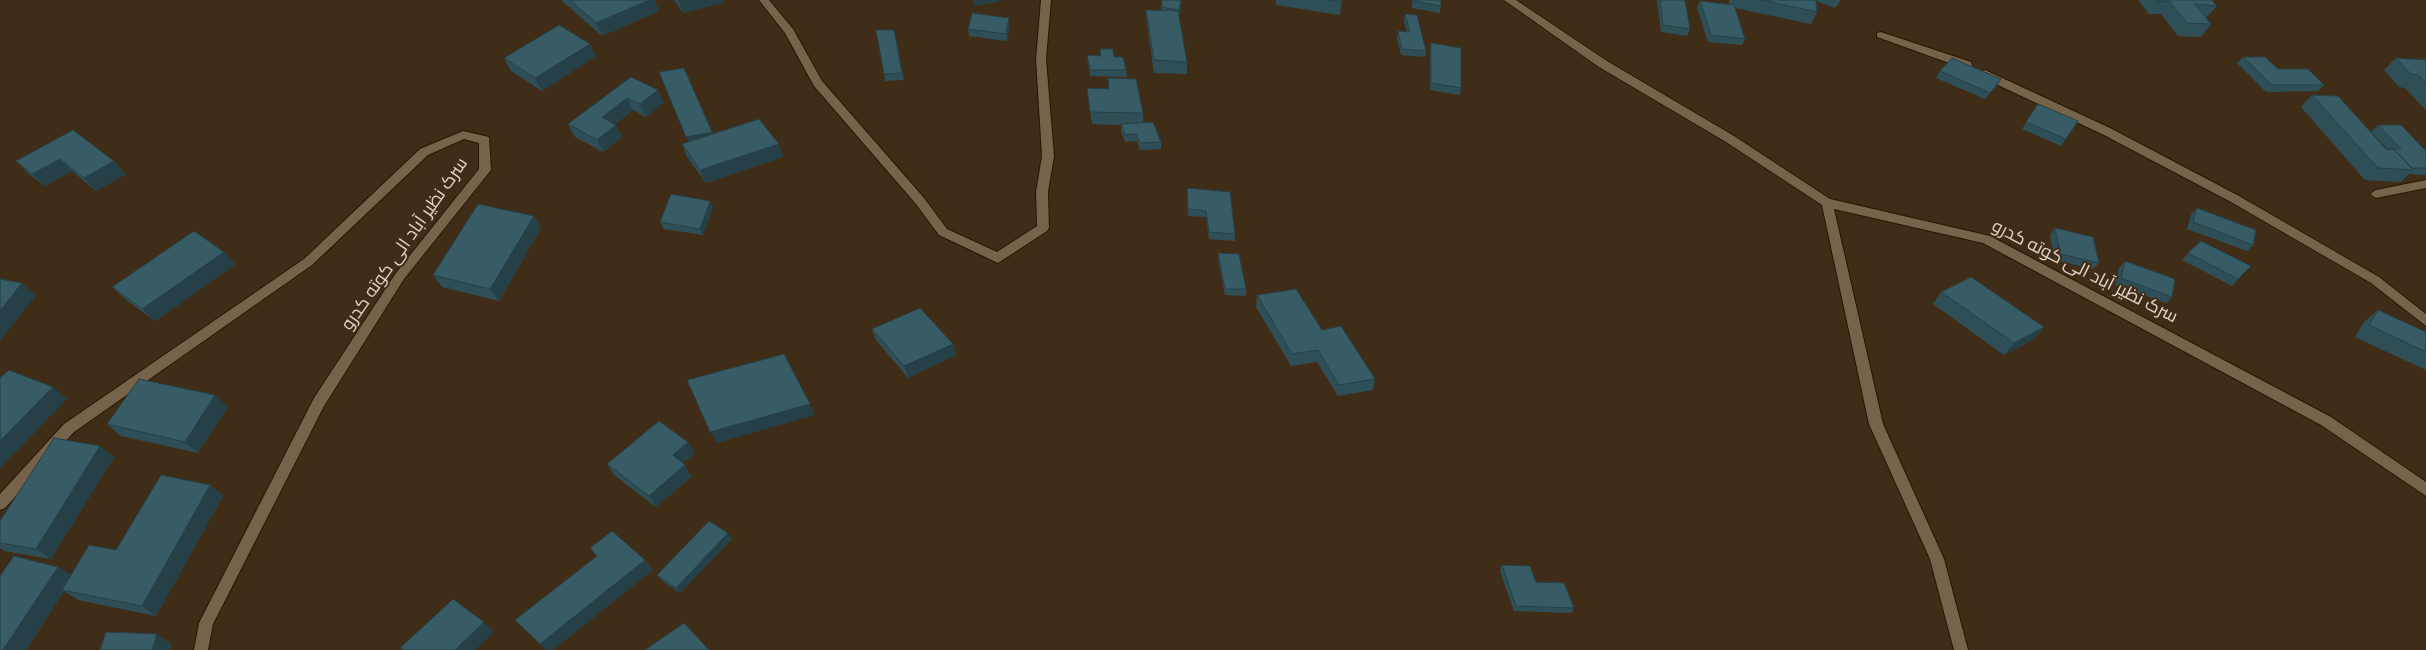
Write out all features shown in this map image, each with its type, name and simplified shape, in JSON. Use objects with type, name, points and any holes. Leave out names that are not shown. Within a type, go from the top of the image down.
[{"type":"street","points":[[764,0],[789,31],[818,83],[920,201],[943,232],[998,258],[1043,228],[1042,192],[1048,156],[1041,59],[1046,0]]},
{"type":"street","name":"سرک نظیر آباد الی کوته کدرو","points":[[1509,0],[1603,64],[1730,139],[1828,203],[1986,240],[2326,421],[2426,490]]},
{"type":"street","points":[[1881,35],[1960,62],[2106,132],[2235,198],[2374,280],[2426,321]]},
{"type":"street","name":"سرک نظیر آباد الی کوته کدرو","points":[[0,504],[69,428],[308,262],[424,152],[463,136],[485,140],[484,170],[400,276],[319,402],[206,623],[201,650]]},
{"type":"street","points":[[2376,194],[2426,184]]},
{"type":"street","points":[[1828,203],[1876,424],[1937,559],[1961,650]]},
{"type":"building","points":[[570,0],[649,0],[596,23]]},
{"type":"building","points":[[1162,0],[1181,0],[1179,10],[1161,7]]},
{"type":"building","points":[[1441,0],[1441,6],[1413,1]]},
{"type":"building","points":[[1660,0],[1685,0],[1690,29],[1663,25]]},
{"type":"building","points":[[1761,0],[1816,0],[1817,12]]},
{"type":"building","points":[[2157,0],[2212,0],[2217,6],[2195,4],[2211,24],[2187,23],[2170,2]]},
{"type":"building","points":[[1700,1],[1734,5],[1745,39],[1711,35]]},
{"type":"building","points":[[1146,10],[1178,11],[1187,62],[1154,60]]},
{"type":"building","points":[[972,13],[1009,18],[1006,34],[968,29]]},
{"type":"building","points":[[1405,14],[1417,15],[1426,51],[1402,49],[1398,31],[1410,32]]},
{"type":"building","points":[[559,25],[590,44],[535,78],[504,58]]},
{"type":"building","points":[[876,30],[894,30],[902,73],[884,74]]},
{"type":"building","points":[[1431,43],[1461,48],[1461,88],[1431,83]]},
{"type":"building","points":[[1100,49],[1113,49],[1114,57],[1123,57],[1126,70],[1090,70],[1087,55],[1101,56]]},
{"type":"building","points":[[2243,57],[2265,57],[2278,69],[2308,69],[2324,85],[2272,85]]},
{"type":"building","points":[[1952,58],[2001,79],[1990,93],[1940,71]]},
{"type":"building","points":[[2396,58],[2426,60],[2426,84],[2418,75],[2411,74]]},
{"type":"building","points":[[684,68],[712,132],[686,137],[659,72]]},
{"type":"building","points":[[631,77],[658,90],[640,104],[627,98],[602,117],[616,125],[597,140],[568,124]]},
{"type":"building","points":[[1108,78],[1136,79],[1143,113],[1090,112],[1087,88],[1109,89]]},
{"type":"building","points":[[2312,95],[2338,96],[2386,149],[2395,150],[2414,170],[2378,168]]},
{"type":"building","points":[[2038,104],[2078,121],[2066,139],[2026,122]]},
{"type":"building","points":[[759,119],[779,144],[700,170],[682,144]]},
{"type":"building","points":[[1153,122],[1161,142],[1140,143],[1136,134],[1125,135],[1121,124]]},
{"type":"building","points":[[2378,125],[2401,125],[2426,151],[2426,168],[2411,168],[2391,148],[2401,149]]},
{"type":"building","points":[[73,130],[114,161],[84,178],[60,159],[32,174],[16,161]]},
{"type":"building","points":[[1187,188],[1230,192],[1235,234],[1209,232],[1206,211],[1188,209]]},
{"type":"building","points":[[671,194],[710,201],[700,229],[660,222]]},
{"type":"building","points":[[478,204],[534,216],[490,289],[433,275]]},
{"type":"building","points":[[2197,208],[2256,230],[2253,245],[2193,222]]},
{"type":"building","points":[[2055,228],[2093,237],[2099,263],[2060,254]]},
{"type":"building","points":[[194,231],[224,252],[142,309],[112,287]]},
{"type":"building","points":[[2201,241],[2251,266],[2238,279],[2188,253]]},
{"type":"building","points":[[1218,253],[1239,254],[1246,289],[1225,289]]},
{"type":"building","points":[[2125,261],[2175,279],[2172,297],[2121,278]]},
{"type":"building","points":[[1971,277],[2044,327],[2014,343],[1941,292]]},
{"type":"building","points":[[0,279],[22,283],[0,311]]},
{"type":"building","points":[[1296,289],[1322,330],[1341,326],[1375,379],[1339,385],[1318,350],[1292,354],[1257,295]]},
{"type":"building","points":[[920,308],[953,344],[904,366],[872,329]]},
{"type":"building","points":[[2378,310],[2426,332],[2426,352],[2369,325]]},
{"type":"building","points":[[784,354],[810,404],[710,432],[687,380]]},
{"type":"building","points":[[9,370],[53,387],[0,441],[0,378]]},
{"type":"building","points":[[139,379],[215,395],[185,442],[107,424]]},
{"type":"building","points":[[659,421],[688,442],[673,455],[685,465],[649,496],[607,464]]},
{"type":"building","points":[[54,438],[100,446],[36,549],[0,543],[0,521]]},
{"type":"building","points":[[161,475],[210,485],[142,606],[62,590],[89,545],[116,550]]},
{"type":"building","points":[[709,521],[728,533],[676,588],[657,575]]},
{"type":"building","points":[[612,531],[645,560],[540,644],[515,620],[597,556],[590,548]]},
{"type":"building","points":[[14,556],[58,567],[3,650],[0,650],[0,576]]},
{"type":"building","points":[[1502,565],[1530,566],[1536,582],[1564,583],[1574,608],[1516,606]]},
{"type":"building","points":[[453,599],[484,622],[455,650],[403,650],[400,648]]},
{"type":"building","points":[[684,623],[709,650],[645,650]]},
{"type":"building","points":[[106,632],[157,634],[152,650],[100,650]]}]
